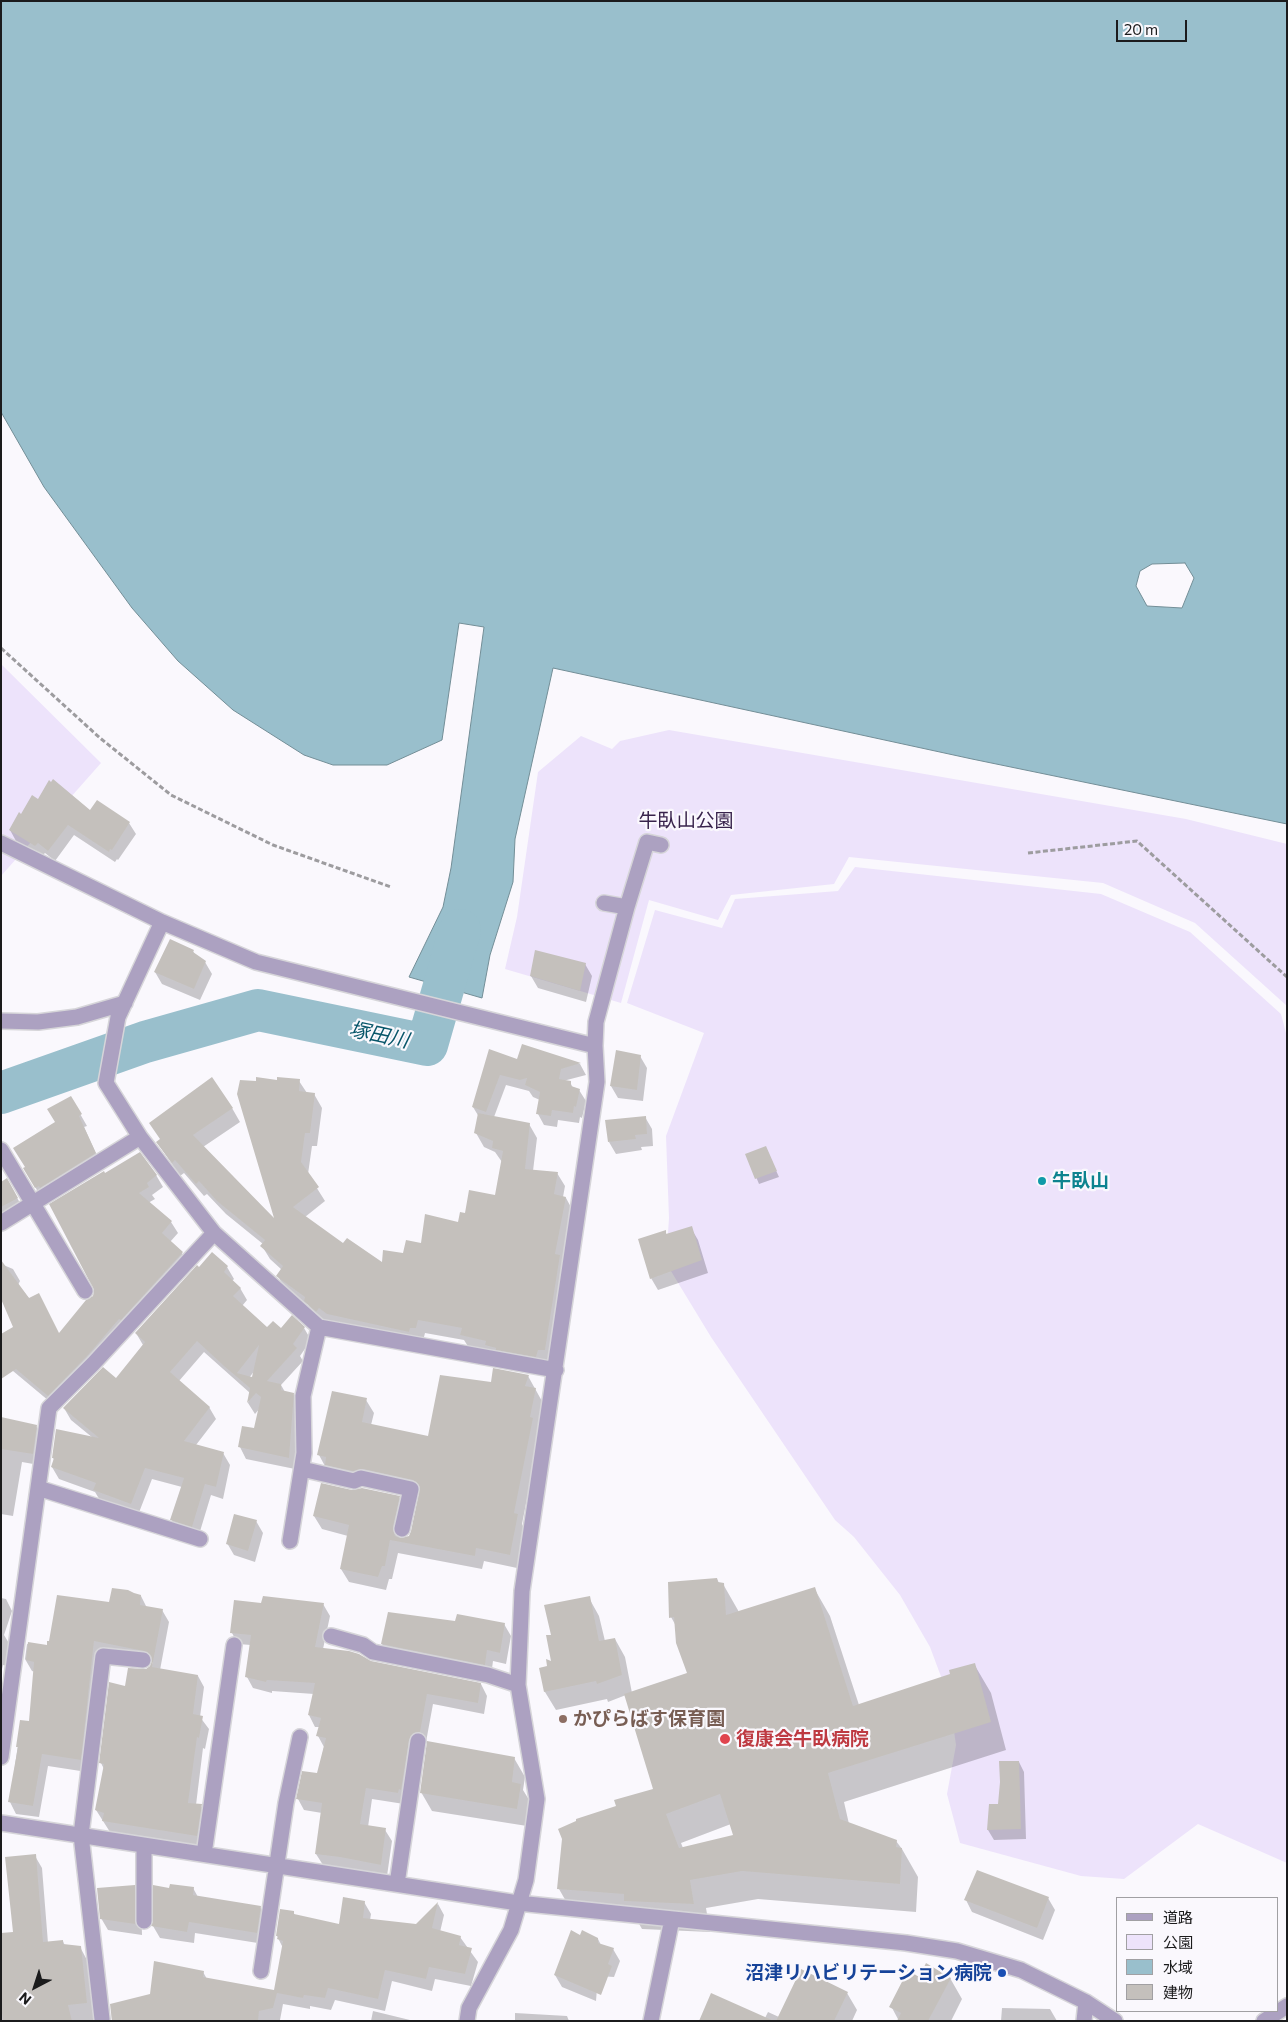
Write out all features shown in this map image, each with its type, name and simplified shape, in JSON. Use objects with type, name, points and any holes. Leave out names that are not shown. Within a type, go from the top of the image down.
[{"type":"street","points":[[1,843],[162,922],[256,962],[596,1046]]},
{"type":"street","points":[[467,2021],[469,2008],[511,1930],[526,1880],[538,1799],[518,1686],[522,1591],[597,1082],[596,1022],[627,907],[654,844]]},
{"type":"street","points":[[604,903],[627,907]]},
{"type":"street","points":[[162,922],[121,1010],[106,1084],[140,1137],[214,1233],[319,1327],[556,1370]]},
{"type":"street","points":[[1,1021],[38,1022],[121,1010]]},
{"type":"street","points":[[1,1223],[140,1137]]},
{"type":"street","points":[[1,1150],[85,1291]]},
{"type":"street","points":[[1,1757],[49,1408],[94,1364],[214,1233]]},
{"type":"street","points":[[290,1541],[304,1453],[303,1396],[319,1327]]},
{"type":"street","points":[[302,1469],[354,1481],[361,1478],[411,1489],[402,1529]]},
{"type":"street","points":[[38,1488],[200,1539]]},
{"type":"street","points":[[331,1636],[363,1645],[373,1652],[488,1675],[518,1686]]},
{"type":"street","points":[[204,1854],[234,1645]]},
{"type":"street","points":[[102,2019],[81,1835],[103,1656],[143,1660]]},
{"type":"street","points":[[261,1971],[286,1803],[300,1737]]},
{"type":"street","points":[[396,1884],[418,1741]]},
{"type":"street","points":[[1,1823],[518,1903],[906,1943],[957,1952],[1021,1970],[1086,2002],[1115,2021]]},
{"type":"street","points":[[144,1845],[144,1921]]},
{"type":"street","points":[[651,2021],[672,1919]]},
{"type":"street","points":[[1084,2021],[1086,2002]]},
{"type":"street","points":[[1264,2021],[1278,2012]]},
{"type":"path","points":[[1,648],[100,738],[171,795],[273,845],[391,887]]},
{"type":"path","points":[[1028,853],[1138,841],[1287,977]]},
{"type":"green space","points":[[1,664],[101,763],[1,876]]},
{"type":"green space","name":"牛臥山公園","points":[[669,730],[1186,819],[1287,844],[1287,1006],[1195,923],[1103,883],[849,857],[834,884],[731,895],[718,920],[649,900],[621,1003],[505,969],[517,917],[538,772],[581,736],[612,749],[620,741]]},
{"type":"green space","points":[[855,867],[1101,894],[1190,932],[1281,1014],[1287,1037],[1287,1863],[1198,1824],[1124,1879],[1081,1876],[960,1843],[947,1794],[956,1745],[949,1698],[930,1647],[900,1595],[854,1537],[835,1520],[711,1337],[666,1263],[669,1218],[666,1136],[704,1033],[627,1003],[655,910],[722,928],[735,899],[838,891]]},
{"type":"water","points":[[1,1],[1287,1],[1287,824],[972,759],[553,668],[515,839],[513,882],[490,955],[482,998],[409,977],[443,907],[451,868],[484,627],[459,623],[442,740],[387,765],[333,765],[304,755],[233,710],[178,661],[132,608],[44,487],[1,412]],"holes":[[[1185,563],[1194,578],[1182,608],[1147,606],[1136,586],[1140,571],[1152,564]]]},
{"type":"building","points":[[53,779],[90,810],[97,800],[130,822],[112,850],[110,849],[109,852],[68,825],[48,851],[38,843],[35,846],[9,830],[19,812],[21,814],[32,795],[38,799],[49,780],[51,782]]},
{"type":"building","points":[[170,939],[194,950],[193,952],[206,961],[194,989],[154,972]]},
{"type":"building","points":[[535,950],[586,963],[580,991],[530,976]]},
{"type":"building","points":[[522,1044],[581,1063],[561,1069],[559,1079],[571,1081],[571,1086],[580,1089],[573,1113],[552,1110],[551,1116],[536,1114],[540,1092],[525,1085],[527,1078],[520,1080],[500,1075],[486,1112],[472,1107],[489,1049],[517,1059]]},
{"type":"building","points":[[616,1050],[641,1055],[637,1090],[610,1086]]},
{"type":"building","points":[[212,1077],[233,1108],[193,1135],[274,1218],[237,1094],[240,1080],[256,1081],[256,1077],[277,1080],[277,1077],[300,1079],[299,1091],[315,1093],[310,1133],[305,1133],[301,1162],[319,1187],[293,1207],[343,1243],[347,1238],[382,1262],[383,1250],[403,1253],[406,1240],[421,1243],[425,1214],[458,1222],[460,1212],[465,1213],[469,1190],[495,1195],[503,1151],[492,1148],[493,1141],[474,1133],[478,1113],[530,1123],[525,1169],[558,1172],[554,1194],[566,1197],[555,1254],[560,1255],[545,1350],[538,1350],[536,1357],[496,1350],[496,1348],[485,1345],[486,1341],[460,1335],[462,1328],[418,1320],[416,1328],[410,1328],[409,1332],[327,1314],[319,1308],[316,1312],[304,1301],[305,1297],[276,1276],[283,1266],[260,1246],[265,1240],[217,1201],[199,1181],[196,1184],[175,1160],[172,1163],[156,1142],[160,1139],[149,1123]]},
{"type":"building","points":[[71,1096],[82,1114],[79,1116],[96,1153],[40,1188],[39,1186],[35,1188],[13,1148],[55,1122],[47,1109]]},
{"type":"building","points":[[646,1116],[647,1134],[635,1135],[636,1139],[608,1142],[605,1120]]},
{"type":"building","points":[[766,1146],[777,1171],[755,1179],[745,1154]]},
{"type":"building","points":[[140,1152],[157,1175],[147,1183],[149,1187],[139,1193],[172,1221],[162,1233],[183,1252],[48,1396],[16,1369],[1,1379],[1,1334],[13,1327],[1,1299],[1,1260],[29,1298],[39,1293],[59,1333],[86,1300],[93,1296],[94,1290],[49,1204]]},
{"type":"building","points":[[7,1178],[18,1198],[1,1207],[1,1182]]},
{"type":"building","points":[[692,1226],[702,1260],[650,1279],[638,1239],[666,1230],[666,1234]]},
{"type":"building","points":[[212,1252],[228,1266],[224,1272],[241,1288],[233,1296],[267,1327],[273,1321],[281,1328],[292,1315],[305,1327],[293,1344],[297,1348],[267,1381],[281,1384],[281,1390],[294,1393],[289,1458],[238,1447],[242,1426],[254,1428],[261,1397],[256,1393],[247,1403],[250,1388],[197,1341],[170,1372],[210,1407],[184,1441],[224,1452],[216,1487],[205,1484],[192,1527],[170,1520],[184,1478],[145,1468],[131,1504],[93,1490],[96,1483],[51,1467],[54,1458],[52,1458],[56,1429],[99,1438],[63,1408],[103,1367],[116,1378],[145,1342],[135,1333],[197,1265],[199,1267]],"holes":[[[259,1345],[252,1377],[237,1373]]]},
{"type":"building","points":[[493,1368],[529,1375],[525,1386],[536,1388],[530,1417],[533,1418],[514,1513],[518,1514],[510,1555],[476,1548],[475,1556],[390,1540],[385,1566],[382,1566],[378,1577],[340,1569],[349,1525],[313,1516],[321,1483],[352,1490],[362,1488],[400,1496],[393,1527],[395,1536],[400,1538],[409,1536],[411,1531],[420,1487],[413,1480],[363,1469],[353,1471],[325,1465],[326,1457],[317,1455],[332,1391],[367,1398],[362,1422],[428,1436],[440,1375],[491,1382]]},
{"type":"building","points":[[1,1417],[37,1425],[33,1454],[1,1449]]},
{"type":"building","points":[[234,1514],[257,1520],[248,1551],[226,1544]]},
{"type":"building","points":[[717,1578],[718,1582],[724,1583],[726,1615],[815,1587],[853,1706],[950,1674],[949,1670],[975,1663],[991,1722],[828,1773],[840,1819],[897,1840],[896,1847],[902,1848],[900,1884],[742,1871],[690,1880],[694,1904],[624,1901],[624,1894],[557,1889],[562,1839],[558,1829],[576,1821],[576,1819],[616,1806],[614,1800],[653,1789],[624,1694],[687,1673],[676,1643],[674,1617],[669,1618],[668,1582]],"holes":[[[720,1794],[733,1835],[679,1848],[666,1814]]]},
{"type":"building","points":[[112,1588],[128,1590],[141,1595],[140,1605],[163,1609],[152,1667],[198,1675],[193,1714],[203,1716],[199,1738],[197,1737],[188,1803],[202,1804],[197,1836],[102,1821],[104,1813],[95,1810],[104,1764],[99,1763],[109,1682],[125,1686],[128,1668],[146,1669],[150,1666],[152,1660],[151,1656],[144,1651],[94,1641],[81,1760],[42,1754],[33,1806],[8,1802],[18,1747],[16,1747],[20,1720],[29,1721],[34,1662],[26,1660],[28,1642],[47,1645],[57,1595],[109,1602]]},
{"type":"building","points":[[263,1596],[324,1603],[315,1647],[349,1651],[371,1661],[481,1683],[478,1703],[427,1694],[420,1732],[414,1733],[409,1740],[401,1790],[399,1789],[398,1793],[366,1788],[360,1824],[386,1828],[381,1865],[315,1854],[322,1803],[296,1799],[302,1771],[317,1773],[326,1738],[316,1736],[321,1718],[308,1715],[315,1683],[267,1680],[266,1682],[245,1677],[251,1635],[230,1633],[234,1600],[261,1603]]},
{"type":"building","points":[[590,1596],[599,1641],[615,1638],[622,1675],[597,1684],[596,1681],[544,1692],[539,1668],[547,1666],[546,1659],[551,1661],[546,1635],[551,1635],[544,1605]]},
{"type":"building","points":[[388,1612],[455,1621],[457,1614],[505,1623],[500,1653],[487,1650],[485,1665],[381,1644]]},
{"type":"building","points":[[427,1741],[515,1757],[512,1782],[521,1784],[517,1809],[420,1793]]},
{"type":"building","points":[[999,1761],[1019,1761],[1021,1829],[987,1830],[989,1804],[998,1804]]},
{"type":"building","points":[[36,1854],[43,1942],[63,1940],[63,1944],[81,1946],[87,2003],[68,2005],[72,2021],[3,2021],[1,2005],[1,1933],[13,1932],[5,1857]]},
{"type":"building","points":[[977,1870],[1049,1897],[1037,1928],[964,1900]]},
{"type":"building","points":[[170,1884],[194,1887],[193,1895],[261,1906],[257,1933],[189,1922],[187,1932],[151,1926],[153,1921],[153,1885],[169,1888]]},
{"type":"building","points":[[135,1885],[135,1924],[100,1919],[97,1888]]},
{"type":"building","points":[[343,1897],[365,1901],[363,1918],[416,1924],[438,1902],[432,1928],[461,1936],[459,1945],[472,1948],[465,1974],[429,1967],[426,1979],[385,1970],[378,1999],[328,1988],[325,1998],[304,1995],[303,1998],[277,1993],[273,2008],[259,2011],[258,2021],[112,2021],[110,2004],[150,1994],[154,1961],[204,1971],[203,1977],[274,1990],[283,1941],[277,1939],[278,1936],[276,1936],[280,1909],[294,1911],[294,1914],[339,1924]]},
{"type":"building","points":[[571,1930],[580,1935],[582,1930],[598,1938],[598,1943],[614,1948],[608,1964],[612,1966],[601,1995],[554,1975]]},
{"type":"building","points":[[926,1963],[951,1978],[928,2021],[897,2021],[901,2013],[889,2007],[908,1970],[919,1977]]},
{"type":"building","points":[[801,1969],[848,1992],[834,2021],[776,2021]]},
{"type":"building","points":[[711,1993],[774,2021],[699,2021]]},
{"type":"waterway","name":"塚田川","points":[[1,1093],[145,1042],[258,1010],[427,1045],[460,930]]},
{"type":"place","name":"牛臥山","points":[[1042,1181]]},
{"type":"place","name":"かぴらばす保育園","points":[[563,1719]]},
{"type":"place","name":"復康会牛臥病院","points":[[725,1739]]},
{"type":"place","name":"沼津リハビリテーション病院","points":[[1002,1973]]}]
